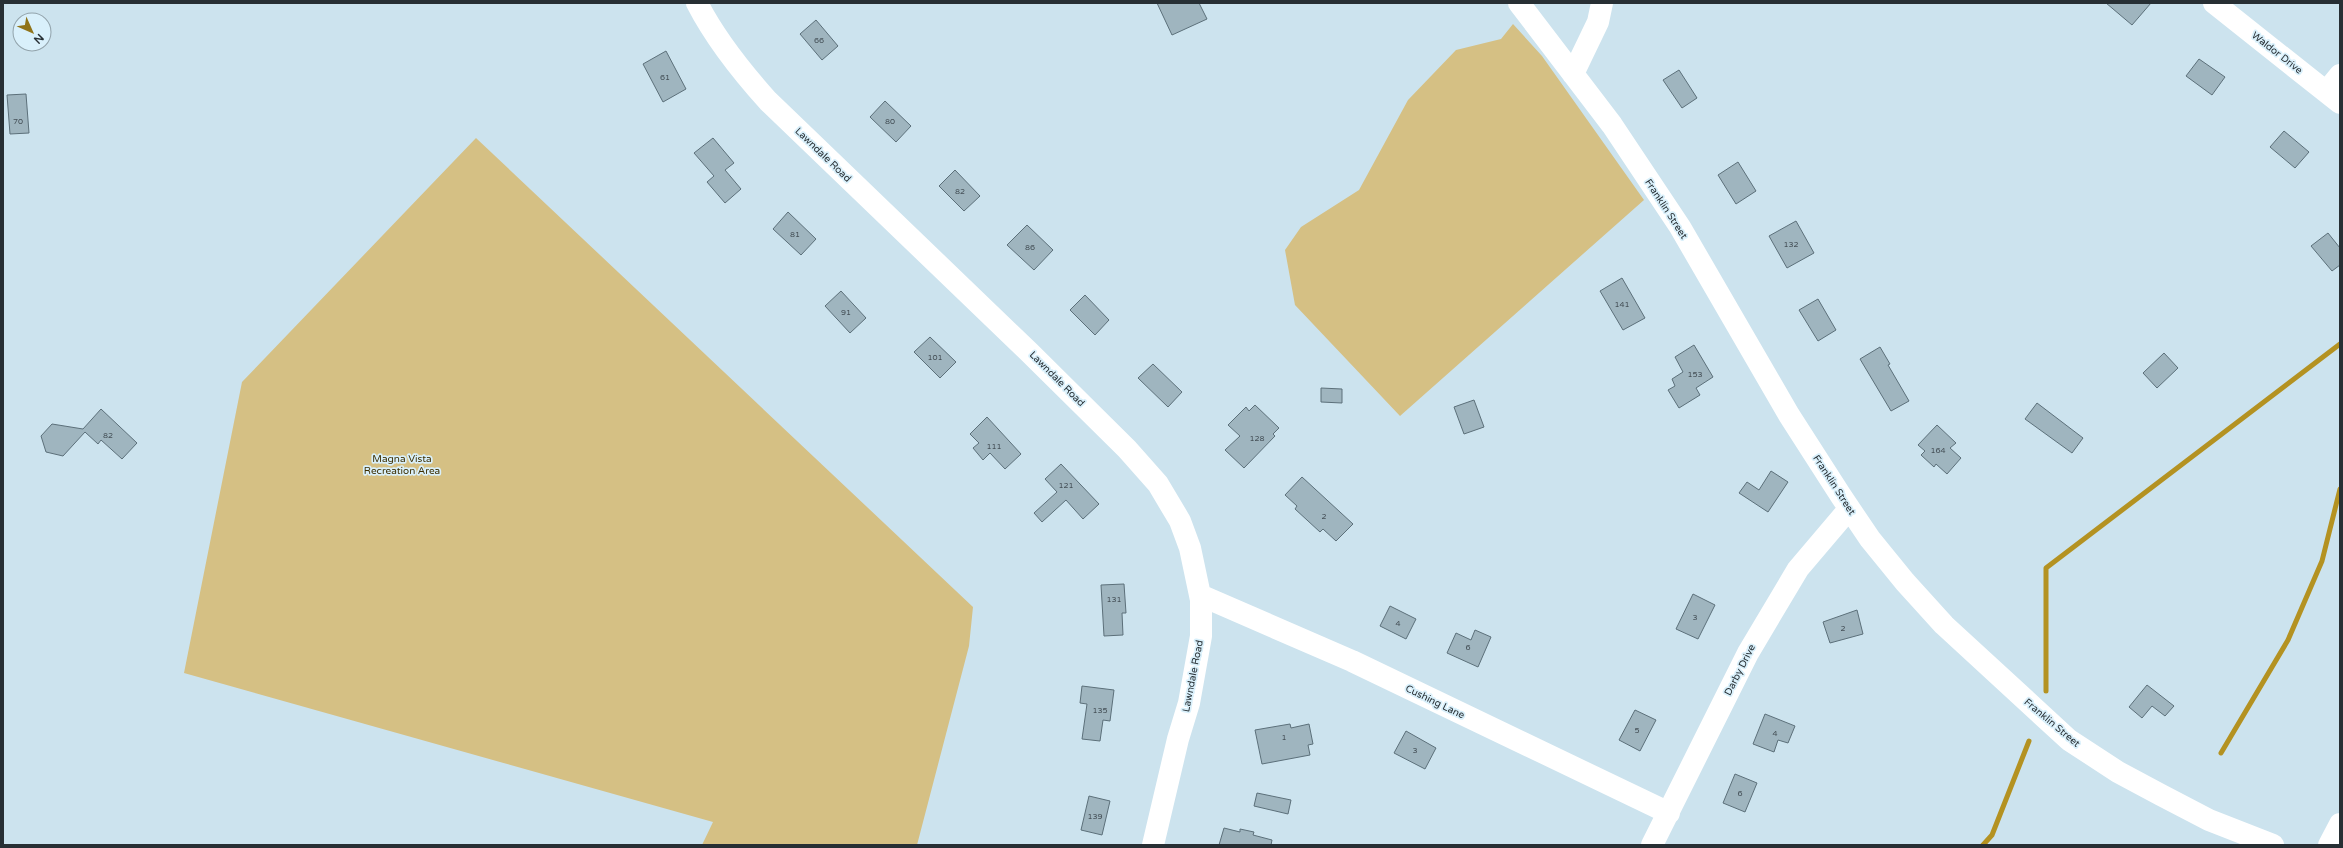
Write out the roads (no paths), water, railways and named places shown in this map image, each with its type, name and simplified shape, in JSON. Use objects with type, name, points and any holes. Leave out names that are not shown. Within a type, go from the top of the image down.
[{"type":"street","name":"Lawndale Road","points":[[697,3],[707,21],[737,66],[768,101],[1029,352],[1127,449],[1158,484],[1180,521],[1190,548],[1200,595],[1201,636],[1196,668],[1153,845]]},
{"type":"street","name":"Franklin Street","points":[[1518,3],[1612,125],[1680,227],[1789,415],[1849,509],[1870,539],[1944,625],[2069,740],[2118,772],[2161,796],[2209,820],[2273,845]]},
{"type":"street","points":[[1573,74],[1598,22],[1602,3]]},
{"type":"street","name":"Waldor Drive","points":[[2214,3],[2336,90]]},
{"type":"street","name":"Darby Drive","points":[[1652,845],[1748,653],[1798,569],[1849,509]]},
{"type":"street","name":"Cushing Lane","points":[[1200,595],[1352,661],[1669,813]]},
{"type":"street","points":[[2329,845],[2340,824]]},
{"type":"waterway","points":[[2046,691],[2046,568],[2340,344]]},
{"type":"waterway","points":[[2221,753],[2288,640],[2322,561],[2340,489]]},
{"type":"waterway","points":[[1983,845],[1992,835],[2029,741]]},
{"type":"park label","name":"Magna Vista Recreation Area","points":[[402,464]]}]
